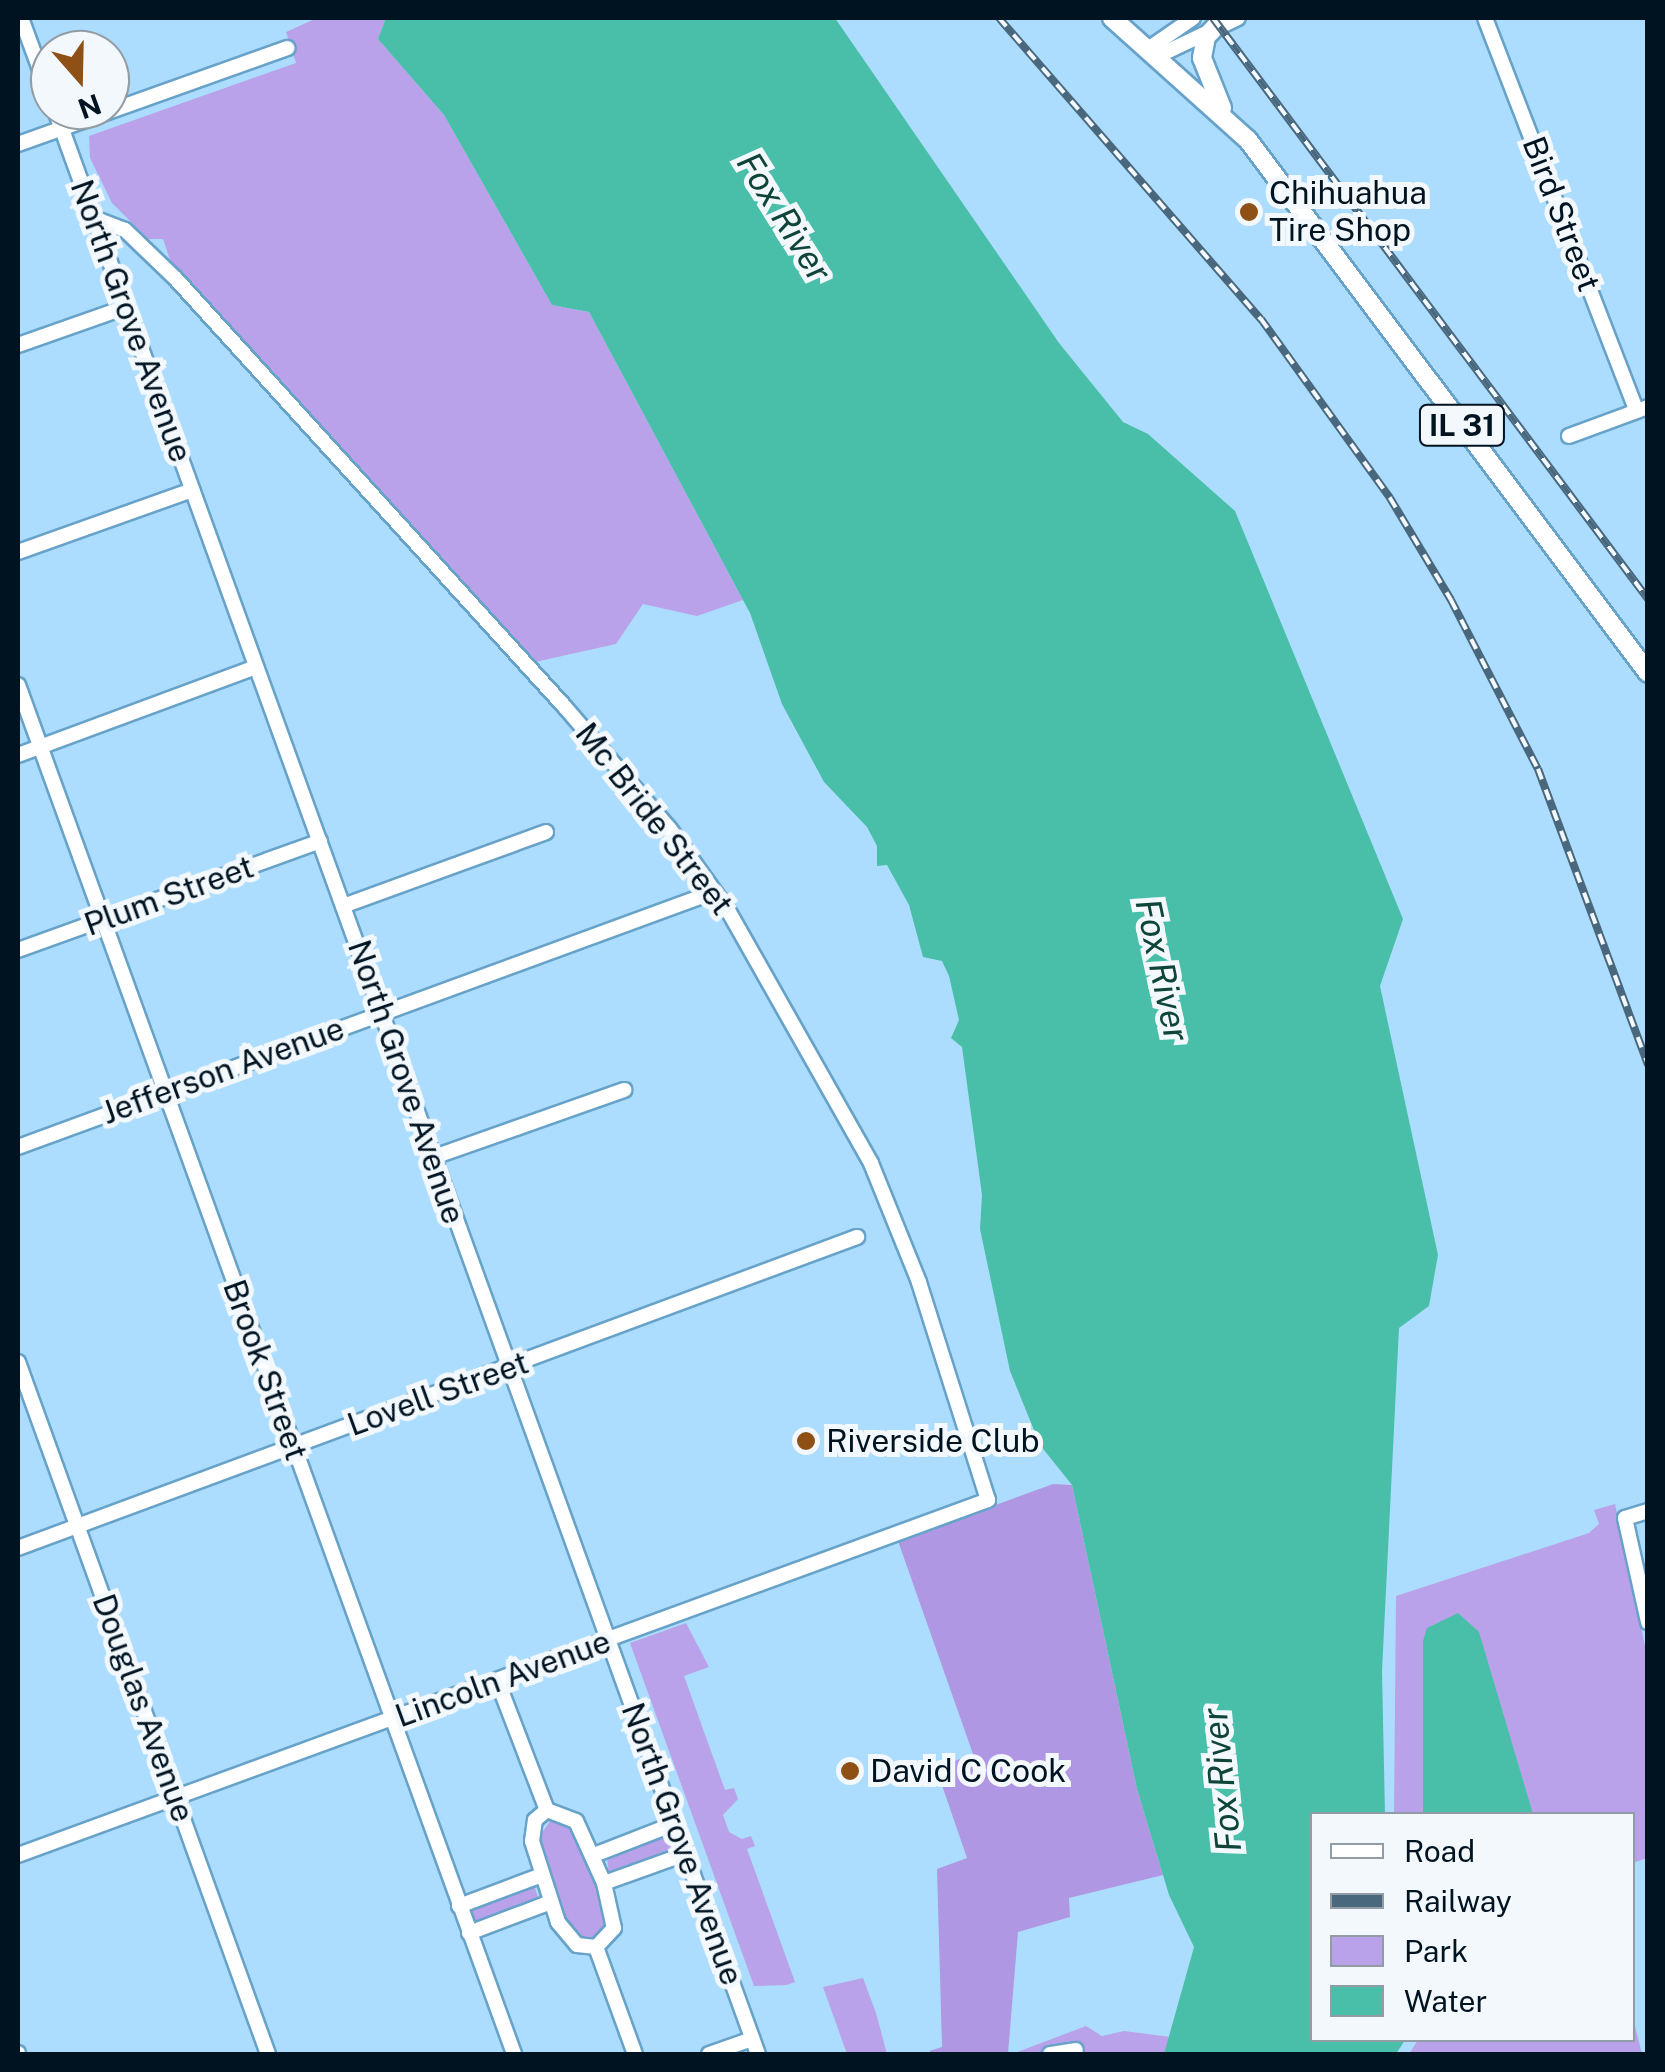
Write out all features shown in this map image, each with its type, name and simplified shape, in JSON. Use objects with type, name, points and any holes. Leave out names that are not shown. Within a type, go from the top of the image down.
[{"type":"main road","name":"IL 31","points":[[1112,18],[1224,113],[1648,672]]},
{"type":"main road","points":[[1218,24],[1206,37],[1202,58],[1224,113]]},
{"type":"street","points":[[21,18],[30,43]]},
{"type":"street","points":[[1155,51],[1192,18]]},
{"type":"street","points":[[1155,51],[1238,18]]},
{"type":"street","name":"Bird Street","points":[[1485,18],[1642,409]]},
{"type":"street","points":[[130,104],[287,48]]},
{"type":"street","points":[[18,144],[56,130]]},
{"type":"street","name":"North Grove Avenue","points":[[63,130],[431,1158],[758,2054]]},
{"type":"street","name":"Mc Bride Street","points":[[94,218],[125,230],[176,279],[564,706],[669,828],[710,894],[747,938],[871,1163],[920,1282],[988,1500]]},
{"type":"street","points":[[18,345],[126,306]]},
{"type":"street","points":[[1569,436],[1642,409]]},
{"type":"street","points":[[18,552],[192,490]]},
{"type":"street","points":[[18,755],[256,667]]},
{"type":"street","name":"Brook Street","points":[[18,685],[514,2054]]},
{"type":"street","points":[[343,906],[546,832]]},
{"type":"street","name":"Plum Street","points":[[18,950],[320,841]]},
{"type":"street","name":"Jefferson Avenue","points":[[18,1147],[710,894]]},
{"type":"street","points":[[431,1158],[624,1090]]},
{"type":"street","name":"Lovell Street","points":[[18,1548],[857,1238]]},
{"type":"street","name":"Douglas Avenue","points":[[18,1362],[268,2054]]},
{"type":"street","name":"Lincoln Avenue","points":[[18,1855],[988,1500]]},
{"type":"street","points":[[1648,1511],[1626,1518],[1648,1622]]},
{"type":"street","points":[[497,1680],[548,1810]]},
{"type":"street","points":[[548,1810],[568,1812],[594,1855],[604,1883],[614,1928],[596,1947]]},
{"type":"street","points":[[548,1810],[532,1833],[551,1902],[571,1941],[596,1947]]},
{"type":"street","points":[[594,1855],[674,1824]]},
{"type":"street","points":[[604,1883],[685,1854]]},
{"type":"street","points":[[459,1906],[542,1876]]},
{"type":"street","points":[[469,1933],[551,1902]]},
{"type":"street","points":[[596,1947],[635,2054]]},
{"type":"street","points":[[709,2054],[752,2039]]},
{"type":"street","points":[[1050,2054],[1076,2050]]},
{"type":"green space","points":[[317,18],[386,18],[378,39],[444,115],[552,305],[589,312],[743,600],[697,616],[643,604],[616,644],[535,662],[271,375],[170,260],[163,239],[148,239],[112,203],[90,158],[89,136],[106,130],[130,130],[130,122],[296,63],[286,32]]},
{"type":"green space","points":[[1615,1504],[1647,1655],[1647,1858],[1635,1862],[1635,1812],[1394,1812],[1396,1596],[1589,1533],[1599,1524],[1594,1510]]},
{"type":"green space","points":[[686,1623],[709,1667],[684,1676],[725,1790],[734,1788],[738,1799],[723,1815],[729,1832],[742,1839],[751,1836],[755,1846],[747,1849],[795,1982],[787,1985],[754,1986],[630,1643]]},
{"type":"green space","points":[[552,1818],[568,1821],[585,1849],[608,1914],[605,1931],[594,1939],[580,1939],[566,1925],[538,1839]]},
{"type":"green space","points":[[666,1836],[674,1851],[609,1873],[607,1857]]},
{"type":"green space","points":[[534,1885],[539,1900],[474,1921],[469,1906]]},
{"type":"green space","points":[[863,1978],[887,2054],[847,2054],[823,1987]]},
{"type":"green space","points":[[1086,2026],[1102,2036],[1124,2031],[1171,2037],[1164,2054],[1012,2054]]},
{"type":"green space","points":[[1635,2026],[1642,2054],[1409,2054],[1417,2042],[1635,2042]]},
{"type":"shaded area","points":[[1053,1484],[1072,1485],[1137,1789],[1163,1875],[1069,1898],[1070,1917],[1018,1932],[1008,2054],[936,2054],[929,2051],[942,2047],[937,1869],[967,1858],[936,1768],[973,1754],[898,1541]]},
{"type":"water","name":"Fox River","points":[[386,18],[835,18],[1059,343],[1123,422],[1148,434],[1235,511],[1403,919],[1380,986],[1438,1255],[1429,1306],[1399,1328],[1382,1671],[1385,1812],[1310,1812],[1310,2042],[1404,2042],[1396,2054],[1164,2054],[1194,1947],[1169,1895],[1137,1789],[1072,1485],[1040,1445],[1010,1371],[980,1229],[982,1195],[962,1047],[951,1038],[959,1020],[949,976],[942,961],[923,957],[909,905],[887,865],[877,866],[877,846],[867,827],[824,782],[782,704],[750,613],[589,312],[552,305],[444,115],[378,39]]},
{"type":"water","points":[[1458,1613],[1479,1632],[1532,1812],[1423,1812],[1423,1641],[1427,1628]]},
{"type":"railway","points":[[999,18],[1261,319],[1390,498],[1451,600],[1538,769],[1648,1065]]},
{"type":"railway","points":[[1213,18],[1648,599]]},
{"type":"place","name":"Chihuahua Tire Shop","points":[[1249,212]]},
{"type":"place","name":"Riverside Club","points":[[806,1441]]},
{"type":"place","name":"David C Cook","points":[[850,1771]]}]
